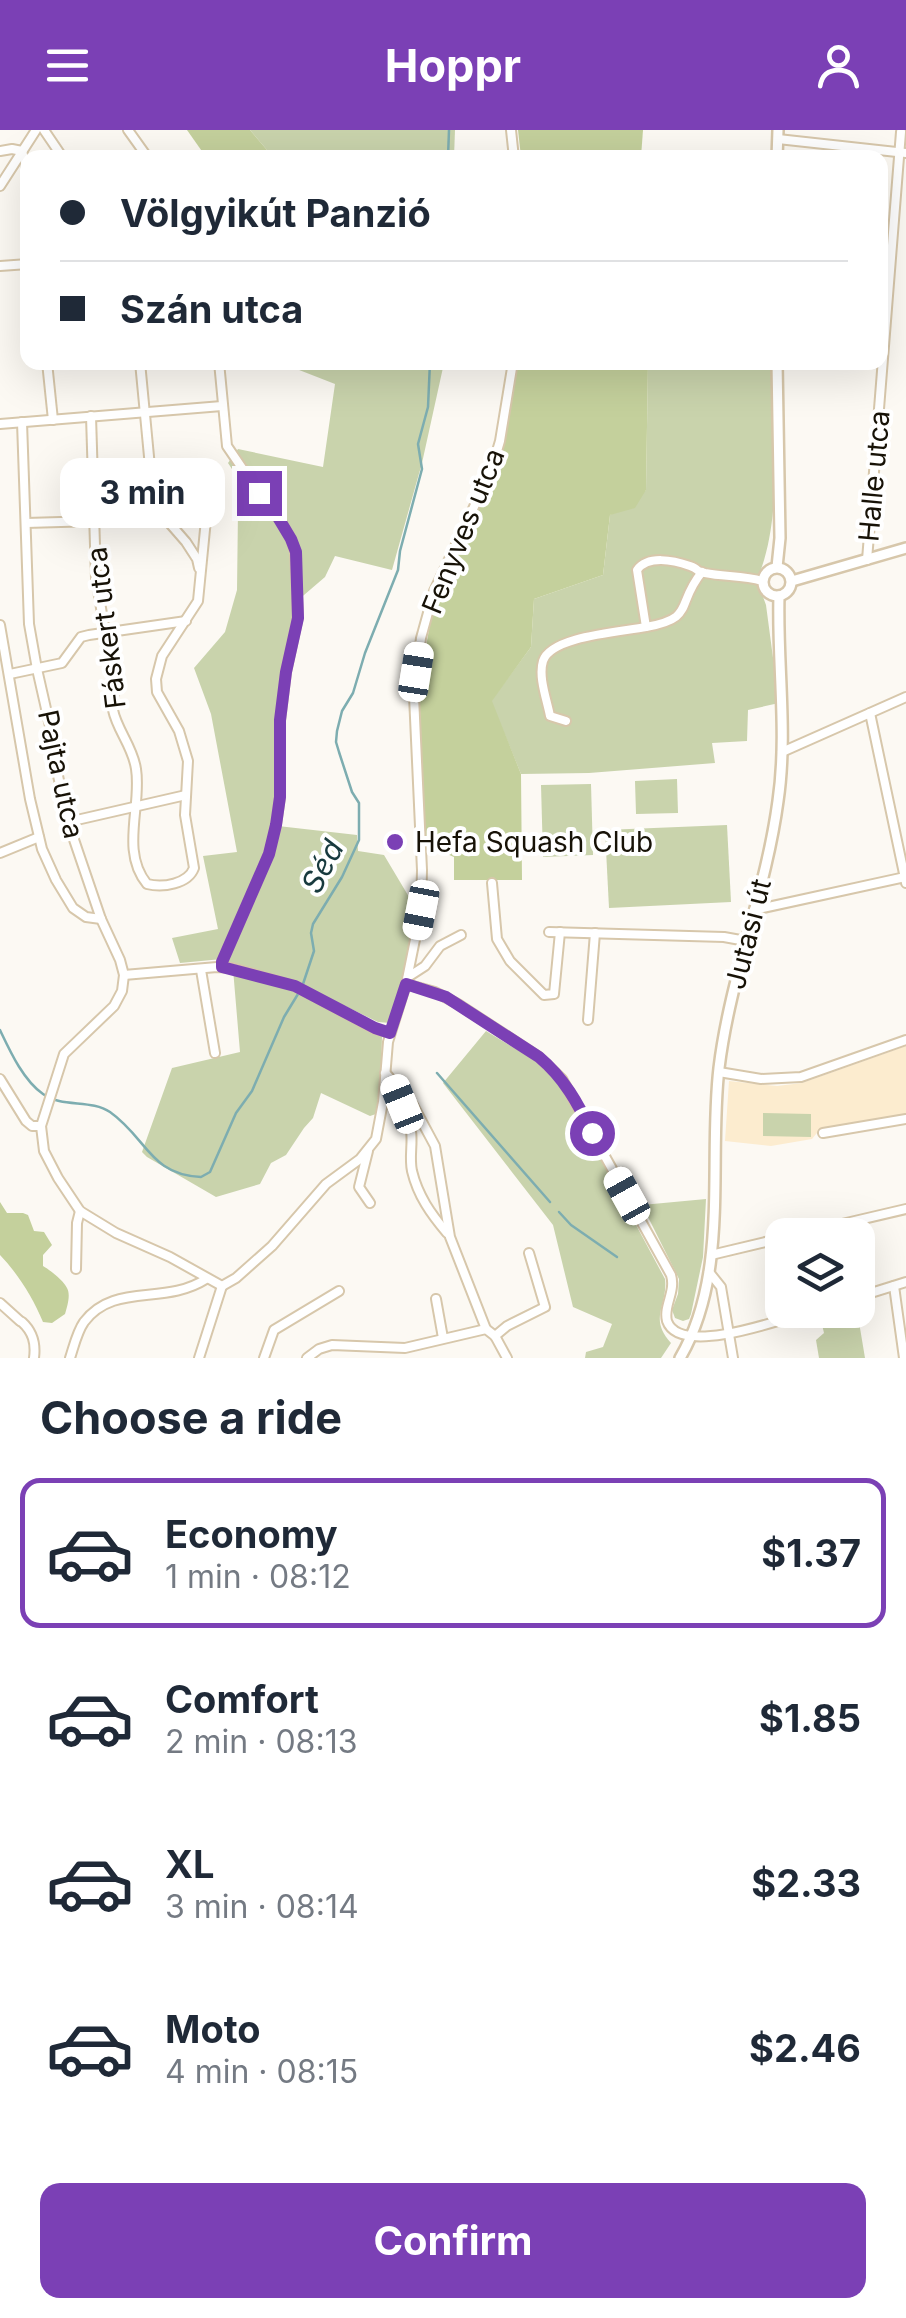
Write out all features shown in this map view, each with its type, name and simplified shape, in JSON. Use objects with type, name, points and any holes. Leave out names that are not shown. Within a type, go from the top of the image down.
[{"type":"street","points":[[23,150],[40,130],[56,150]]},
{"type":"street","name":"Halle utca","points":[[888,323],[903,153],[901,132]]},
{"type":"street","points":[[778,135],[882,150]]},
{"type":"street","points":[[0,186],[20,154]]},
{"type":"street","points":[[48,370],[53,420]]},
{"type":"street","points":[[141,370],[152,488],[166,519],[198,559],[201,574]]},
{"type":"street","points":[[219,370],[227,446],[291,539],[296,552],[298,596],[298,618],[280,720],[276,825],[269,854],[222,967]]},
{"type":"street","name":"Fenyves utca","points":[[370,1203],[359,1188],[368,1150],[380,1128],[390,1033],[407,981],[421,910],[414,696],[421,638],[434,591],[492,471],[512,370]]},
{"type":"street","points":[[777,567],[778,370]]},
{"type":"street","name":"Halle utca","points":[[867,560],[884,370]]},
{"type":"street","points":[[0,424],[222,406]]},
{"type":"street","name":"Fáskert utca","points":[[91,416],[96,578],[116,682],[112,704],[135,765],[134,851],[137,868],[147,884],[154,886],[192,876],[186,795]]},
{"type":"street","name":"Pajta utca","points":[[22,422],[30,624],[37,669],[68,822],[124,975]]},
{"type":"street","points":[[68,822],[186,795],[185,746],[160,700],[156,679],[162,656],[201,591],[208,500],[206,489],[184,486]]},
{"type":"street","points":[[26,523],[166,519]]},
{"type":"street","points":[[792,581],[906,548]]},
{"type":"street","points":[[646,627],[637,570],[646,561],[664,560],[702,572],[752,578],[762,581],[767,592],[778,596],[787,593],[792,581]]},
{"type":"street","points":[[762,581],[767,571],[777,567],[786,570],[792,581]]},
{"type":"street","points":[[566,721],[550,716],[541,673],[548,652],[556,645],[669,623],[682,614],[691,588],[702,572]]},
{"type":"street","name":"Jutasi út","points":[[680,1358],[698,1321],[710,1272],[719,1072],[725,1030],[775,821],[782,752],[778,596]]},
{"type":"street","points":[[10,674],[62,663],[81,638],[186,621]]},
{"type":"street","points":[[0,625],[30,799],[47,862],[73,908],[86,917],[101,919]]},
{"type":"street","points":[[782,752],[906,697]]},
{"type":"street","points":[[754,910],[906,879],[870,714]]},
{"type":"street","points":[[0,853],[40,837]]},
{"type":"street","points":[[492,883],[498,939],[510,961],[544,995],[554,994],[560,932]]},
{"type":"street","points":[[549,932],[746,941]]},
{"type":"street","points":[[588,1020],[595,934]]},
{"type":"street","points":[[461,936],[440,946],[407,981],[458,1004],[539,1057],[562,1079],[672,1276],[668,1324],[690,1338],[729,1335],[765,1324]]},
{"type":"street","points":[[222,1286],[182,1263],[116,1234],[80,1211],[44,1151],[41,1126],[64,1054],[114,1006],[122,991],[124,975],[222,967],[300,988],[390,1033]]},
{"type":"street","points":[[201,970],[215,1052]]},
{"type":"street","points":[[719,1072],[761,1078],[801,1077],[906,1040]]},
{"type":"street","points":[[385,1073],[392,1078],[412,1132],[411,1167],[420,1196],[450,1237]]},
{"type":"street","points":[[0,1079],[26,1120],[32,1126],[41,1126]]},
{"type":"street","points":[[413,1105],[435,1146],[450,1237],[486,1330],[495,1336],[507,1358]]},
{"type":"street","points":[[823,1133],[906,1120]]},
{"type":"street","points":[[198,1358],[222,1286],[272,1246],[326,1184],[368,1150]]},
{"type":"street","points":[[868,1218],[906,1209]]},
{"type":"street","points":[[76,1269],[80,1211]]},
{"type":"street","points":[[711,1255],[765,1242]]},
{"type":"street","points":[[495,1336],[506,1326],[545,1307],[529,1254]]},
{"type":"street","name":"Jutasi út","points":[[710,1272],[721,1287],[733,1358]]},
{"type":"street","points":[[70,1358],[81,1325],[108,1301],[181,1292],[206,1280]]},
{"type":"street","points":[[875,1291],[906,1282]]},
{"type":"street","points":[[894,1286],[904,1358]]},
{"type":"street","points":[[264,1358],[274,1330],[339,1291]]},
{"type":"street","points":[[436,1299],[443,1338]]},
{"type":"street","points":[[0,1303],[33,1337],[34,1358]]},
{"type":"street","points":[[307,1358],[332,1344],[405,1348],[486,1330]]},
{"type":"street","points":[[404,1358],[405,1348]]},
{"type":"shaded area","points":[[906,1046],[906,1115],[821,1128],[812,1139],[771,1146],[725,1141],[729,1081],[777,1086],[802,1083]]},
{"type":"green space","points":[[187,130],[250,130],[267,150],[201,150]]},
{"type":"green space","points":[[250,130],[455,130],[454,150],[267,150]]},
{"type":"green space","points":[[518,130],[643,130],[642,150],[520,150]]},
{"type":"green space","points":[[299,370],[442,370],[392,570],[335,556],[325,577],[297,601],[284,674],[278,826],[357,835],[358,851],[384,855],[414,912],[402,984],[390,1023],[378,1022],[345,1006],[340,1014],[382,1036],[376,1114],[370,1116],[321,1093],[313,1118],[286,1155],[271,1163],[260,1184],[216,1197],[142,1152],[172,1068],[240,1052],[233,969],[222,959],[180,963],[172,938],[218,929],[203,856],[237,852],[211,714],[194,668],[225,632],[237,590],[238,510],[261,513],[228,463],[238,449],[323,467],[335,384]]},
{"type":"green space","points":[[514,370],[648,370],[646,490],[635,508],[610,515],[603,575],[534,599],[531,647],[492,701],[521,774],[522,880],[454,880],[454,857],[424,844],[419,810],[419,685],[434,602],[485,488]]},
{"type":"green space","points":[[648,370],[771,370],[774,501],[757,580],[766,605],[779,703],[748,710],[747,741],[712,743],[715,763],[521,774],[491,701],[531,647],[534,599],[603,575],[610,515],[646,490]]},
{"type":"green space","points":[[677,779],[678,813],[636,814],[635,781]]},
{"type":"green space","points":[[591,784],[593,855],[543,857],[541,785]]},
{"type":"green space","points":[[727,825],[731,902],[609,908],[605,830]]},
{"type":"green space","points":[[486,1031],[536,1061],[556,1080],[665,1279],[660,1319],[671,1343],[661,1358],[585,1358],[586,1352],[603,1347],[612,1324],[573,1307],[553,1225],[443,1083]]},
{"type":"green space","points":[[763,1113],[811,1114],[811,1137],[763,1136]]},
{"type":"green space","points":[[706,1199],[703,1257],[691,1314],[683,1321],[675,1318],[672,1310],[679,1279],[642,1205]]},
{"type":"green space","points":[[0,1202],[7,1213],[28,1215],[34,1231],[44,1232],[52,1245],[43,1255],[43,1266],[63,1282],[69,1294],[65,1314],[52,1323],[43,1322],[25,1287],[0,1255]]},
{"type":"green space","points":[[823,1328],[860,1328],[865,1358],[819,1358],[816,1340],[824,1333]]},
{"type":"waterway","name":"Séd","points":[[448,150],[449,130]]},
{"type":"waterway","name":"Séd","points":[[302,987],[314,951],[313,924],[359,840],[359,803],[339,752],[337,731],[398,570],[422,469],[418,444],[428,407],[430,370]]},
{"type":"waterway","name":"Séd","points":[[0,1030],[23,1073],[43,1094],[110,1112],[170,1170],[201,1177],[210,1172],[298,994]]},
{"type":"waterway","points":[[437,1073],[550,1202]]},
{"type":"waterway","points":[[559,1212],[617,1257]]},
{"type":"place","name":"Hefa Squash Club","points":[[395,842]]},
{"type":"route","points":[[259,493],[273,509],[296,552],[298,618],[280,720],[276,825],[269,854],[222,967],[295,986],[390,1033],[406,984],[435,992],[553,1068],[592,1133]]}]
